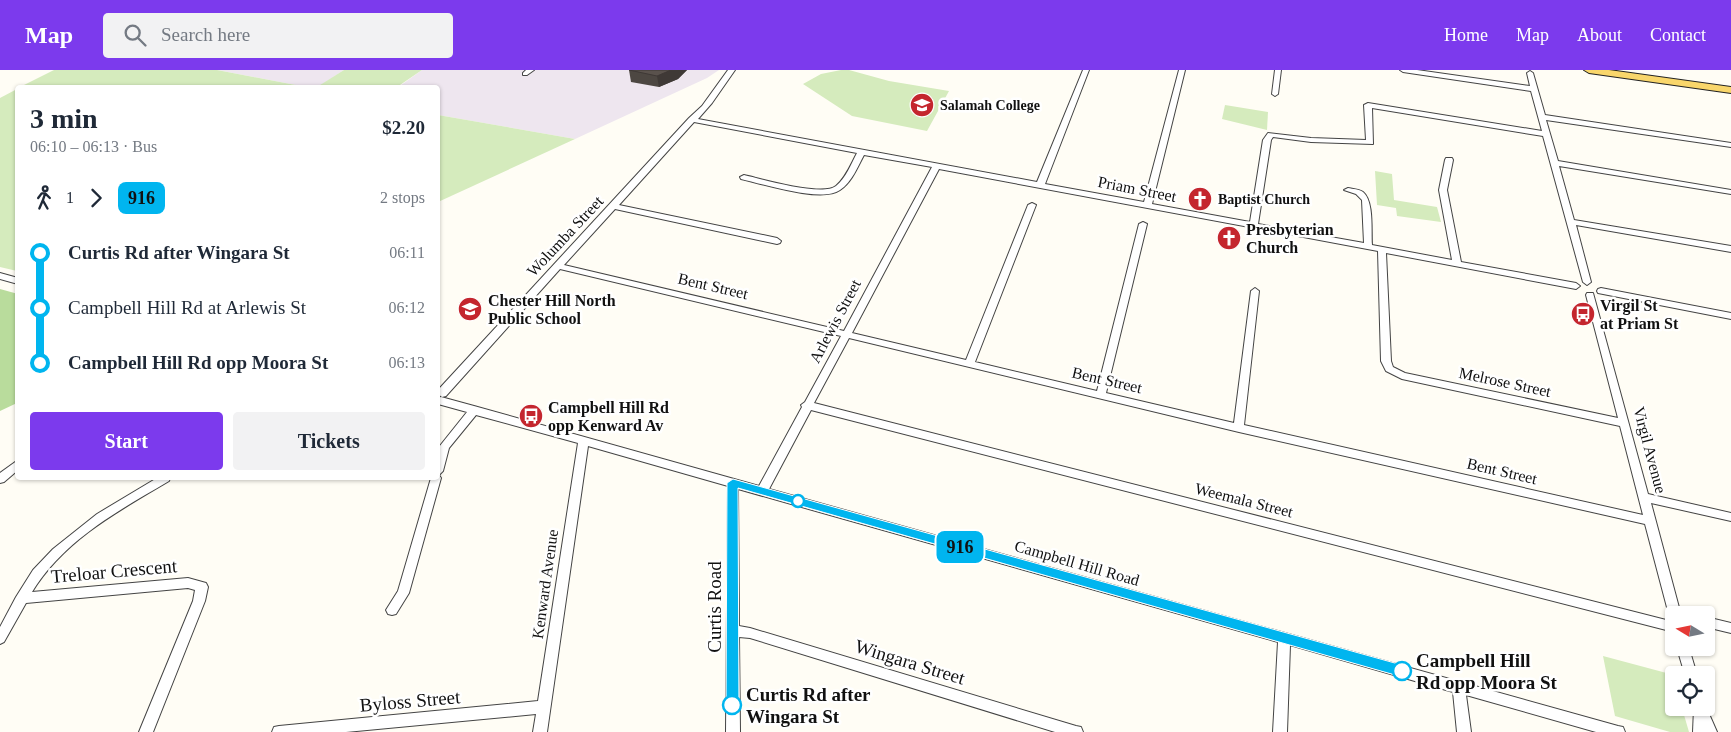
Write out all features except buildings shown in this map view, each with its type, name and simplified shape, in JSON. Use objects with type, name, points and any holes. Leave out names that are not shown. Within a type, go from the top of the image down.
[{"type":"main road","points":[[1589,70],[1731,90]]},
{"type":"street","name":"Wolumba Street","points":[[440,397],[692,120],[712,102],[724,79],[732,70]]},
{"type":"street","points":[[1040,186],[1086,70]]},
{"type":"street","points":[[1147,206],[1182,70]]},
{"type":"street","points":[[1275,94],[1278,70]]},
{"type":"street","points":[[1404,70],[1534,89]]},
{"type":"street","points":[[1530,73],[1587,282]]},
{"type":"street","points":[[1253,226],[1268,137],[1278,135],[1311,140],[1370,142],[1368,105],[1546,134]]},
{"type":"street","points":[[1542,117],[1731,146]]},
{"type":"street","name":"Priam Street","points":[[692,120],[1576,286]]},
{"type":"street","points":[[744,177],[815,191],[830,192],[840,186],[862,152]]},
{"type":"street","points":[[1449,160],[1443,190],[1444,208],[1452,234],[1456,264]]},
{"type":"street","points":[[1555,163],[1731,192]]},
{"type":"street","name":"Arlewis Street","points":[[762,491],[806,405],[937,166]]},
{"type":"street","points":[[1348,190],[1359,192],[1366,200],[1368,247]]},
{"type":"street","points":[[969,364],[1032,205]]},
{"type":"street","points":[[614,206],[777,241]]},
{"type":"street","points":[[1570,222],[1731,249]]},
{"type":"street","points":[[1101,395],[1143,224]]},
{"type":"street","name":"Melrose Street","points":[[1382,250],[1386,361],[1389,369],[1402,376],[1624,423]]},
{"type":"street","name":"Bent Street","points":[[558,266],[1239,428],[1650,521]]},
{"type":"street","points":[[0,276],[15,280]]},
{"type":"street","points":[[1601,291],[1597,295],[1590,295],[1576,286],[1578,283],[1587,282],[1601,291],[1731,316]]},
{"type":"street","points":[[1239,428],[1255,291]]},
{"type":"street","name":"Virgil Avenue","points":[[1590,295],[1675,606]]},
{"type":"street","name":"Campbell Hill Road","points":[[440,397],[474,410],[583,442],[1618,732]]},
{"type":"street","name":"Weemala Street","points":[[806,405],[1665,625]]},
{"type":"street","points":[[440,463],[444,447],[474,410]]},
{"type":"street","name":"Kenward Avenue","points":[[540,732],[583,442]]},
{"type":"street","points":[[0,479],[15,466]]},
{"type":"street","points":[[0,638],[42,567],[65,542],[101,516],[162,480]]},
{"type":"street","points":[[392,610],[403,593],[435,480]]},
{"type":"street","name":"Curtis Road","points":[[732,732],[733,483]]},
{"type":"street","points":[[1644,496],[1731,517]]},
{"type":"street","name":"Treloar Crescent","points":[[24,598],[188,583],[202,587],[146,732]]},
{"type":"street","points":[[1715,624],[1731,628]]},
{"type":"street","name":"Wingara Street","points":[[732,631],[750,632],[1076,732]]},
{"type":"street","points":[[1280,732],[1284,638]]},
{"type":"street","points":[[1459,687],[1464,732]]},
{"type":"street","name":"Byloss Street","points":[[279,732],[544,707]]},
{"type":"street","points":[[1699,716],[1700,732]]},
{"type":"street","points":[[1703,716],[1710,732]]},
{"type":"shaded area","points":[[217,70],[344,70],[322,85],[296,85]]},
{"type":"shaded area","points":[[422,70],[719,70],[707,78],[575,139],[440,115],[440,85],[401,85]]},
{"type":"green space","points":[[54,70],[217,70],[296,85],[24,85]]},
{"type":"green space","points":[[344,70],[422,70],[400,85],[320,85]]},
{"type":"green space","points":[[849,70],[889,81],[949,91],[927,131],[852,116],[803,84],[821,74]]},
{"type":"green space","points":[[15,90],[15,271],[0,267],[0,98]]},
{"type":"green space","points":[[1225,105],[1268,112],[1267,130],[1222,119]]},
{"type":"green space","points":[[440,115],[575,139],[440,201]]},
{"type":"green space","points":[[1375,171],[1392,174],[1394,200],[1437,207],[1441,222],[1397,216],[1396,208],[1377,205]]},
{"type":"green space","points":[[0,289],[15,293],[15,404],[0,411]]},
{"type":"green space","points":[[1603,656],[1665,673],[1665,716],[1684,716],[1689,732],[1670,732],[1615,716]]},
{"type":"bus line","name":"916","points":[[732,705],[733,483],[1402,671]]},
{"type":"place","name":"Salamah College","points":[[922,105]]},
{"type":"place","name":"Baptist Church","points":[[1200,199]]},
{"type":"place","name":"Presbyterian Church","points":[[1229,238]]},
{"type":"place","name":"Chester Hill North Public School","points":[[470,309]]},
{"type":"place","name":"Virgil St at Priam St","points":[[1583,314]]},
{"type":"place","name":"Campbell Hill Rd opp Kenward Av","points":[[531,416]]},
{"type":"place","name":"Campbell Hill Rd opp Moora St","points":[[1402,671]]},
{"type":"place","name":"Curtis Rd after Wingara St","points":[[732,705]]}]
